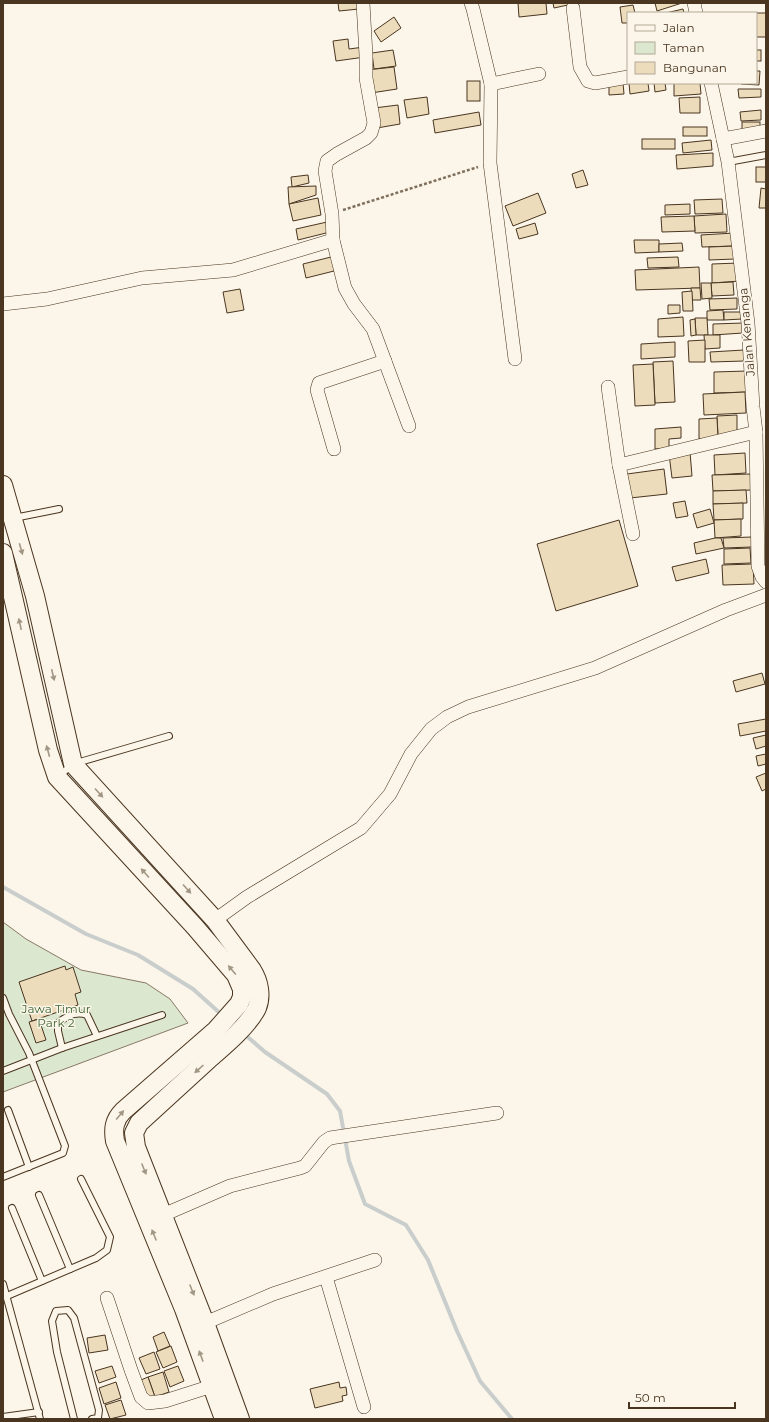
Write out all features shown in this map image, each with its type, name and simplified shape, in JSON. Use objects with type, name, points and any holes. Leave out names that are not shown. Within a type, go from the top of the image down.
[{"type":"street","points":[[363,3],[366,78],[374,122],[373,128],[371,133],[366,138],[337,154],[327,162],[324,171],[332,214],[333,240],[345,288],[354,304],[373,329],[409,426]]},
{"type":"street","points":[[471,3],[491,84],[490,163],[514,359]]},
{"type":"street","points":[[572,8],[580,67],[588,81],[595,83],[627,77]]},
{"type":"street","points":[[491,84],[539,74]]},
{"type":"street","name":"Jalan Kenanga","points":[[711,84],[728,162],[748,323],[756,432],[758,566],[762,577],[766,582]]},
{"type":"street","points":[[723,139],[766,131]]},
{"type":"street","points":[[3,304],[47,298],[142,278],[233,270],[333,240]]},
{"type":"street","points":[[334,449],[318,390],[319,383],[385,361]]},
{"type":"street","points":[[608,387],[619,465],[633,534]]},
{"type":"street","points":[[619,465],[756,432]]},
{"type":"street","points":[[3,485],[35,596],[73,764],[215,920],[256,976],[259,987],[260,997],[257,1007],[245,1011],[139,1123],[136,1127],[134,1139],[162,1215],[205,1323],[240,1419]]},
{"type":"street","points":[[3,553],[48,750],[57,778],[195,927],[236,975],[242,989],[245,1011]]},
{"type":"street","points":[[215,920],[247,897],[361,828],[390,794],[411,754],[431,729],[447,717],[468,707],[595,668],[726,610],[766,595]]},
{"type":"street","points":[[222,1037],[122,1112],[117,1118],[114,1132],[115,1141],[184,1309],[224,1419]]},
{"type":"street","points":[[162,1215],[230,1186],[305,1166],[324,1142],[330,1138],[497,1113]]},
{"type":"street","points":[[205,1323],[273,1294],[375,1260]]},
{"type":"street","points":[[326,1277],[364,1407]]},
{"type":"street","points":[[107,1298],[141,1397],[148,1403],[165,1401],[212,1386]]},
{"type":"lane","points":[[728,162],[766,155]]},
{"type":"lane","points":[[12,518],[59,509]]},
{"type":"lane","points":[[57,778],[73,764],[169,736]]},
{"type":"lane","points":[[3,998],[31,1060],[65,1146],[63,1153],[3,1177]]},
{"type":"lane","points":[[62,1048],[58,1031],[58,1023],[63,1019],[76,1014],[82,1013],[87,1015],[97,1036]]},
{"type":"lane","points":[[3,1071],[62,1048],[162,1015]]},
{"type":"lane","points":[[8,1110],[29,1167]]},
{"type":"lane","points":[[7,1296],[96,1258],[107,1250],[110,1237],[81,1179]]},
{"type":"lane","points":[[39,1195],[70,1269]]},
{"type":"lane","points":[[12,1208],[42,1281]]},
{"type":"lane","points":[[3,1284],[40,1419]]},
{"type":"lane","points":[[74,1419],[57,1352],[52,1321],[56,1311],[68,1310],[74,1318],[99,1410],[98,1418],[92,1419]]},
{"type":"lane","points":[[3,1417],[39,1412]]},
{"type":"path","points":[[332,214],[490,163]]},
{"type":"green space","name":"Jawa Timur Park 2","points":[[3,922],[26,939],[81,970],[146,983],[170,999],[188,1023],[3,1092]]},
{"type":"building","points":[[338,3],[359,3],[359,9],[339,11]]},
{"type":"building","points":[[518,3],[546,3],[547,14],[519,17]]},
{"type":"building","points":[[553,3],[577,3],[554,8]]},
{"type":"building","points":[[655,3],[682,3],[657,11]]},
{"type":"building","points":[[633,5],[635,12],[627,12],[627,23],[622,23],[620,7]]},
{"type":"building","points":[[683,9],[684,12],[670,12]]},
{"type":"building","points":[[757,13],[766,13],[766,37],[757,37]]},
{"type":"building","points":[[394,17],[401,28],[381,42],[374,31]]},
{"type":"building","points":[[348,39],[349,49],[364,47],[365,57],[336,61],[333,41]]},
{"type":"building","points":[[393,50],[396,66],[374,69],[372,53]]},
{"type":"building","points":[[757,50],[761,50],[761,61],[757,61]]},
{"type":"building","points":[[394,67],[397,89],[371,93],[367,70]]},
{"type":"building","points":[[757,71],[760,71],[759,85],[741,84],[757,84]]},
{"type":"building","points":[[467,81],[480,81],[480,101],[467,101]]},
{"type":"building","points":[[623,83],[624,94],[609,95],[609,84]]},
{"type":"building","points":[[629,84],[648,84],[649,91],[630,94]]},
{"type":"building","points":[[654,84],[665,84],[666,90],[655,92]]},
{"type":"building","points":[[674,84],[700,84],[701,94],[674,96]]},
{"type":"building","points":[[738,89],[761,89],[761,97],[739,98]]},
{"type":"building","points":[[427,97],[429,114],[407,118],[404,100]]},
{"type":"building","points":[[700,97],[700,113],[680,113],[679,98]]},
{"type":"building","points":[[398,105],[400,124],[377,128],[374,108]]},
{"type":"building","points":[[761,110],[761,120],[741,121],[740,112]]},
{"type":"building","points":[[479,112],[481,125],[435,133],[433,120]]},
{"type":"building","points":[[742,122],[760,122],[760,131],[742,131]]},
{"type":"building","points":[[683,127],[707,127],[707,136],[683,136]]},
{"type":"building","points":[[642,139],[675,139],[675,149],[642,149]]},
{"type":"building","points":[[711,140],[712,150],[683,153],[682,143]]},
{"type":"building","points":[[713,153],[713,166],[677,169],[676,155]]},
{"type":"building","points":[[756,167],[766,167],[766,182],[756,182]]},
{"type":"building","points":[[583,170],[588,185],[576,188],[572,174]]},
{"type":"building","points":[[308,175],[309,183],[292,187],[291,177]]},
{"type":"building","points":[[316,186],[316,195],[289,204],[288,187]]},
{"type":"building","points":[[761,188],[766,189],[766,208],[759,208]]},
{"type":"building","points":[[538,193],[546,213],[513,226],[505,206]]},
{"type":"building","points":[[318,198],[321,215],[293,221],[289,204]]},
{"type":"building","points":[[722,199],[723,213],[695,214],[694,200]]},
{"type":"building","points":[[690,204],[690,214],[665,215],[665,205]]},
{"type":"building","points":[[726,214],[727,232],[695,233],[694,216]]},
{"type":"building","points":[[694,216],[695,231],[662,232],[661,217]]},
{"type":"building","points":[[327,222],[330,232],[298,240],[296,229]]},
{"type":"building","points":[[535,223],[538,234],[519,239],[516,229]]},
{"type":"building","points":[[734,233],[734,246],[702,247],[701,235]]},
{"type":"building","points":[[634,240],[659,240],[659,252],[635,253]]},
{"type":"building","points":[[682,243],[683,251],[659,252],[659,244]]},
{"type":"building","points":[[735,246],[735,259],[709,260],[709,247]]},
{"type":"building","points":[[335,256],[338,270],[306,278],[303,264]]},
{"type":"building","points":[[678,257],[679,267],[648,268],[647,258]]},
{"type":"building","points":[[739,263],[740,281],[712,283],[712,264]]},
{"type":"building","points":[[699,267],[700,288],[636,290],[635,270]]},
{"type":"building","points":[[733,282],[734,295],[712,296],[711,283]]},
{"type":"building","points":[[701,283],[711,283],[712,298],[702,299]]},
{"type":"building","points":[[691,288],[700,288],[701,300],[692,300]]},
{"type":"building","points":[[240,289],[244,310],[227,313],[223,292]]},
{"type":"building","points":[[692,291],[693,311],[683,311],[682,292]]},
{"type":"building","points":[[737,298],[737,309],[710,310],[709,299]]},
{"type":"building","points":[[668,305],[680,305],[680,313],[668,314]]},
{"type":"building","points":[[723,310],[724,320],[707,320],[707,311]]},
{"type":"building","points":[[724,312],[742,312],[742,319],[724,320]]},
{"type":"building","points":[[683,317],[684,336],[658,337],[658,319]]},
{"type":"building","points":[[695,318],[707,318],[708,335],[696,335]]},
{"type":"building","points":[[695,319],[696,335],[691,336],[690,320]]},
{"type":"building","points":[[743,323],[743,333],[713,335],[713,324]]},
{"type":"building","points":[[704,335],[720,335],[720,348],[705,349]]},
{"type":"building","points":[[705,340],[705,362],[689,362],[688,341]]},
{"type":"building","points":[[675,342],[675,357],[641,359],[641,344]]},
{"type":"building","points":[[744,350],[744,361],[711,362],[710,352]]},
{"type":"building","points":[[673,361],[675,402],[655,403],[653,362]]},
{"type":"building","points":[[653,364],[655,405],[635,406],[633,365]]},
{"type":"building","points":[[747,371],[748,392],[714,393],[714,372]]},
{"type":"building","points":[[745,392],[746,413],[704,415],[703,394]]},
{"type":"building","points":[[737,415],[737,434],[718,435],[717,416]]},
{"type":"building","points":[[717,418],[718,438],[699,439],[699,419]]},
{"type":"building","points":[[681,427],[681,438],[669,439],[669,448],[655,449],[655,429]]},
{"type":"building","points":[[690,452],[692,476],[672,478],[669,454]]},
{"type":"building","points":[[745,453],[746,473],[715,475],[714,455]]},
{"type":"building","points":[[664,469],[667,494],[630,498],[627,474]]},
{"type":"building","points":[[751,474],[752,490],[713,491],[712,475]]},
{"type":"building","points":[[746,490],[747,503],[713,504],[713,491]]},
{"type":"building","points":[[685,501],[688,516],[676,518],[673,503]]},
{"type":"building","points":[[743,503],[743,519],[714,520],[713,504]]},
{"type":"building","points":[[710,509],[714,523],[697,528],[693,514]]},
{"type":"building","points":[[741,519],[741,536],[715,538],[714,520]]},
{"type":"building","points":[[619,520],[638,586],[556,611],[537,544]]},
{"type":"building","points":[[752,537],[752,547],[724,548],[723,538]]},
{"type":"building","points":[[721,538],[724,548],[696,554],[694,543]]},
{"type":"building","points":[[750,548],[751,563],[724,564],[724,549]]},
{"type":"building","points":[[706,559],[709,573],[676,581],[672,567]]},
{"type":"building","points":[[753,564],[754,584],[723,585],[722,565]]},
{"type":"building","points":[[762,673],[765,684],[736,692],[733,681]]},
{"type":"building","points":[[766,719],[766,731],[740,736],[738,724]]},
{"type":"building","points":[[766,735],[766,746],[756,749],[753,738]]},
{"type":"building","points":[[766,754],[766,764],[758,766],[756,756]]},
{"type":"building","points":[[766,773],[766,789],[762,791],[756,777]]},
{"type":"building","points":[[65,966],[66,970],[73,967],[81,992],[75,994],[78,1005],[32,1021],[19,982]]},
{"type":"building","points":[[39,1019],[46,1040],[36,1043],[29,1022]]},
{"type":"building","points":[[164,1332],[170,1346],[158,1351],[153,1337]]},
{"type":"building","points":[[105,1335],[108,1350],[89,1353],[87,1338]]},
{"type":"building","points":[[171,1346],[177,1362],[163,1368],[156,1352]]},
{"type":"building","points":[[154,1352],[160,1369],[146,1374],[139,1358]]},
{"type":"building","points":[[112,1366],[116,1377],[99,1383],[95,1371]]},
{"type":"building","points":[[178,1366],[184,1381],[170,1387],[164,1371]]},
{"type":"building","points":[[163,1372],[169,1392],[155,1397],[148,1377]]},
{"type":"building","points":[[148,1377],[155,1397],[148,1400],[141,1380]]},
{"type":"building","points":[[116,1382],[121,1398],[104,1404],[99,1388]]},
{"type":"building","points":[[339,1382],[340,1388],[346,1387],[347,1395],[342,1396],[343,1401],[315,1408],[310,1389]]},
{"type":"building","points":[[121,1400],[126,1415],[110,1419],[105,1405]]},
{"type":"waterway","points":[[3,887],[86,934],[138,955],[193,989],[222,1015]]},
{"type":"waterway","points":[[243,1033],[265,1052],[327,1094],[340,1111],[349,1161],[365,1204],[406,1225],[428,1260],[457,1331],[480,1381],[512,1419]]}]
